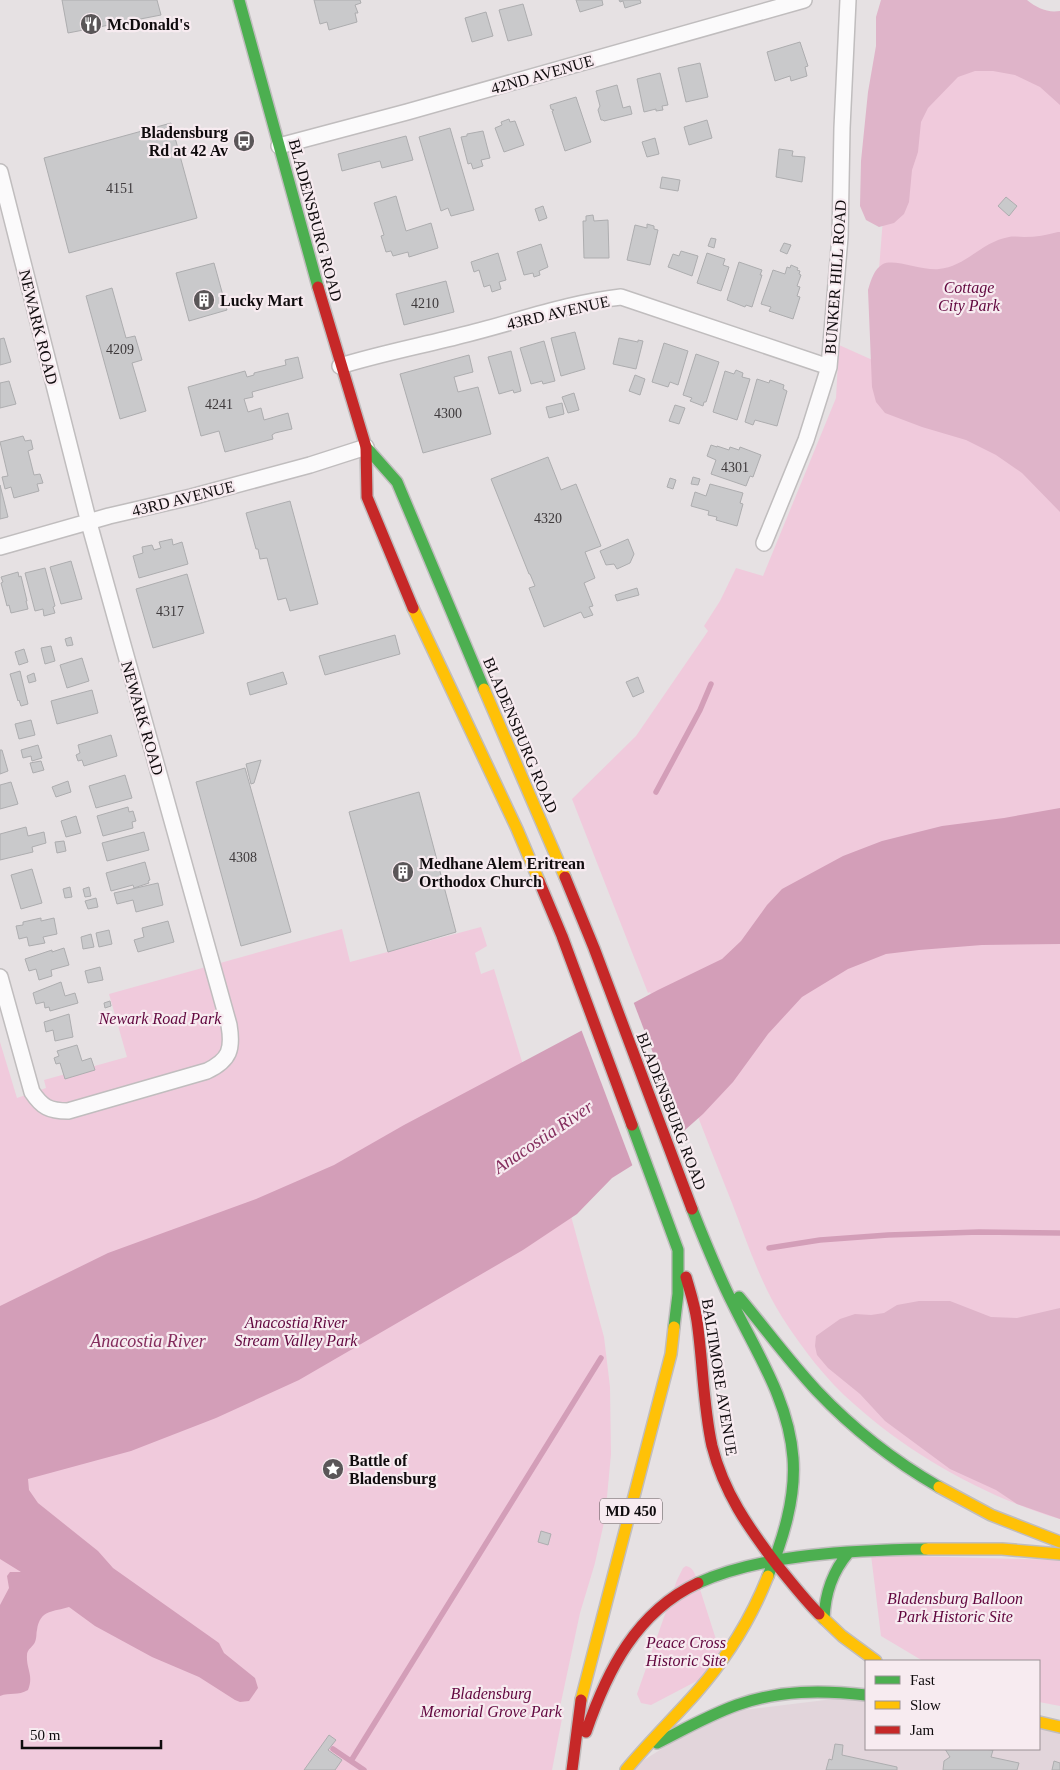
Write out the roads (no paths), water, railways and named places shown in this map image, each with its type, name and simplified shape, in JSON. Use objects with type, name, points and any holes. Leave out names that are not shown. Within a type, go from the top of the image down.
[{"type":"main road","name":"BLADENSBURG ROAD","points":[[239,0],[340,366],[366,447],[367,497],[426,639],[517,829],[562,936],[678,1250],[678,1294],[671,1354],[584,1687],[573,1770]]},
{"type":"main road","name":"BLADENSBURG ROAD","points":[[366,447],[396,482],[593,948],[689,1202],[719,1274],[773,1383],[784,1414],[792,1447],[794,1465],[791,1497],[774,1560],[755,1605],[724,1659],[690,1701],[641,1751],[626,1770]]},
{"type":"main road","name":"BALTIMORE AVENUE","points":[[678,1250],[697,1319],[708,1421],[718,1466],[732,1501],[743,1520],[805,1600],[842,1636],[875,1660]]},
{"type":"main road","name":"BALTIMORE AVENUE","points":[[719,1274],[818,1391],[880,1447],[952,1495],[1005,1521],[1060,1542]]},
{"type":"main road","points":[[573,1770],[610,1672],[628,1641],[654,1612],[672,1598],[706,1580],[774,1560],[849,1552],[907,1548],[951,1548],[1060,1554]]},
{"type":"main road","points":[[824,1620],[826,1596],[831,1578],[849,1552]]},
{"type":"main road","points":[[641,1751],[719,1713],[752,1700],[790,1693],[809,1692],[865,1695]]},
{"type":"main road","points":[[1040,1722],[1060,1727]]},
{"type":"street","name":"42ND AVENUE","points":[[279,146],[417,110],[804,0]]},
{"type":"street","name":"BUNKER HILL ROAD","points":[[764,543],[806,440],[828,367],[840,237],[842,128],[848,0]]},
{"type":"street","name":"NEWARK ROAD","points":[[0,172],[89,523],[227,1016],[232,1041],[228,1055],[218,1066],[207,1071],[68,1111],[46,1108],[38,1102],[32,1092],[0,978]]},
{"type":"street","name":"43RD AVENUE","points":[[340,366],[588,301],[620,297],[828,367]]},
{"type":"street","name":"43RD AVENUE","points":[[0,547],[310,465],[366,447]]},
{"type":"water","name":"Anacostia River","points":[[1060,808],[1060,944],[982,945],[919,950],[886,954],[848,969],[802,997],[768,1034],[733,1082],[703,1114],[676,1138],[612,1178],[577,1214],[523,1250],[299,1380],[216,1418],[131,1451],[28,1479],[29,1490],[38,1503],[98,1551],[113,1568],[219,1643],[224,1653],[255,1678],[258,1688],[249,1701],[240,1702],[235,1700],[199,1677],[152,1657],[95,1626],[69,1607],[49,1612],[41,1618],[35,1642],[27,1653],[30,1676],[28,1690],[0,1696],[0,1605],[9,1588],[7,1576],[10,1572],[21,1572],[0,1559],[0,1306],[108,1253],[256,1199],[334,1165],[404,1125],[658,990],[722,959],[741,941],[767,905],[782,889],[843,856],[882,841],[942,826]]},
{"type":"waterway","points":[[656,792],[700,710],[711,684]]},
{"type":"waterway","points":[[769,1248],[820,1240],[888,1235],[979,1232],[1060,1233]]},
{"type":"waterway","points":[[351,1761],[601,1358]]},
{"type":"waterway","points":[[333,1749],[364,1770]]},
{"type":"place","name":"McDonald's","points":[[91,24]]},
{"type":"place","name":"Bladensburg Rd at 42 Av","points":[[244,141]]},
{"type":"place","name":"Lucky Mart","points":[[204,300]]},
{"type":"place","name":"Medhane Alem Eritrean Orthodox Church","points":[[403,872]]},
{"type":"place","name":"Battle of Bladensburg","points":[[333,1469]]},
{"type":"park label","name":"Cottage City Park","points":[[969,296]]},
{"type":"park label","name":"Newark Road Park","points":[[160,1018]]},
{"type":"park label","name":"Anacostia River Stream Valley Park","points":[[296,1331]]},
{"type":"park label","name":"Bladensburg Balloon Park Historic Site","points":[[955,1607]]},
{"type":"park label","name":"Peace Cross Historic Site","points":[[686,1651]]},
{"type":"park label","name":"Bladensburg Memorial Grove Park","points":[[491,1702]]}]
